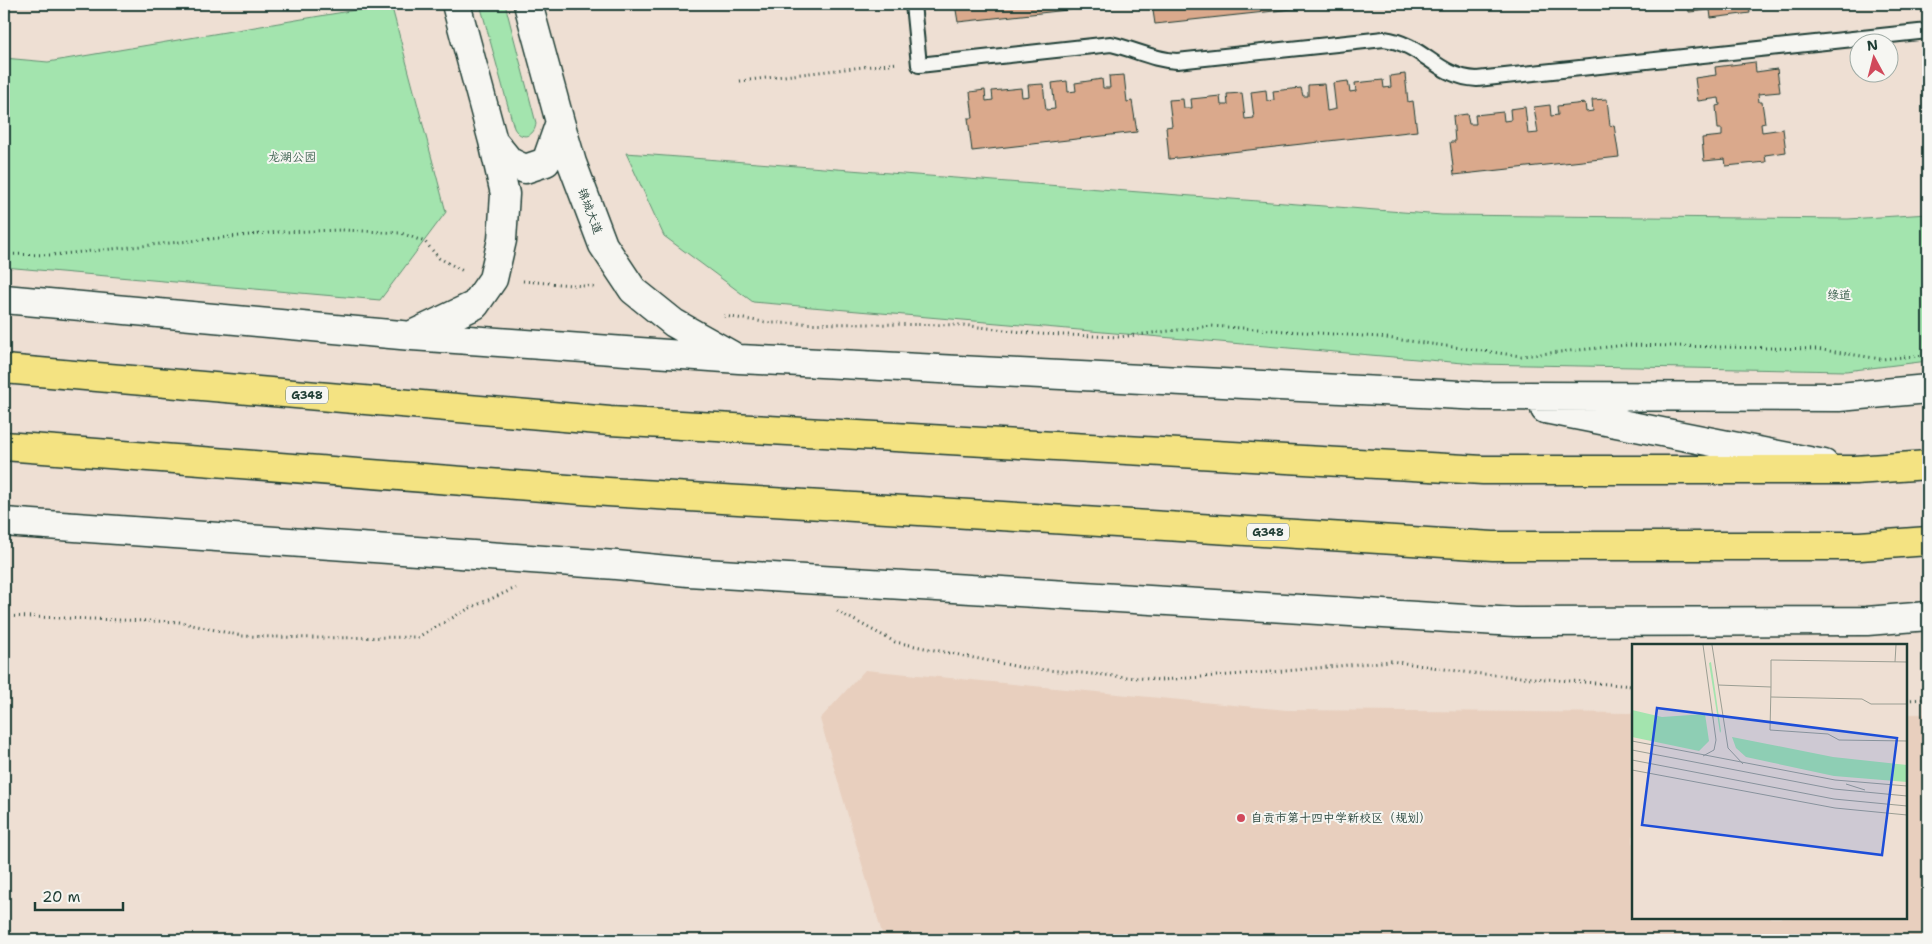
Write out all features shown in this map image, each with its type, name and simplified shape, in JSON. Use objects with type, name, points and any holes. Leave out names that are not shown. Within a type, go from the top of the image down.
[{"type":"highway","name":"G348","points":[[4,369],[610,421],[1483,470],[1855,470],[1928,465]]},
{"type":"highway","name":"G348","points":[[4,446],[608,492],[1493,546],[1860,546],[1928,541]]},
{"type":"street","points":[[412,336],[475,305],[493,279],[502,240],[505,194],[493,141],[456,4]]},
{"type":"street","name":"锦城大道","points":[[528,4],[572,164],[603,246],[633,290],[674,322],[739,359]]},
{"type":"street","points":[[493,141],[510,162],[525,169],[546,162],[560,122]]},
{"type":"street","points":[[4,299],[412,336],[739,359],[1482,396],[1839,397],[1928,389]]},
{"type":"street","points":[[1482,396],[1855,470]]},
{"type":"street","points":[[4,522],[616,565],[688,572],[1515,622],[1867,620],[1928,616]]},
{"type":"lane","points":[[913,4],[919,65],[1110,44],[1130,49],[1154,59],[1177,61],[1384,39],[1403,43],[1423,54],[1451,74],[1477,79],[1928,31]]},
{"type":"path","points":[[740,81],[919,61]]},
{"type":"path","points":[[4,254],[52,255],[279,232],[342,230],[401,232],[425,242],[439,258],[466,273],[493,279],[633,290]]},
{"type":"path","points":[[716,315],[771,323],[962,325],[1039,334],[1119,337],[1211,326],[1379,337],[1521,356],[1627,345],[1816,350],[1881,359],[1928,355]]},
{"type":"path","points":[[4,616],[179,622],[242,636],[313,638],[418,637],[470,608],[522,585]]},
{"type":"path","points":[[830,609],[894,642],[1024,668],[1161,680],[1391,661],[1471,673],[1632,686]]},
{"type":"path","points":[[1907,700],[1928,699]]},
{"type":"shaded area","name":"自贡市第十四中学新校区（规划）","points":[[865,670],[1287,710],[1632,713],[1632,919],[1907,919],[1907,714],[1928,714],[1928,940],[884,940],[820,719]]},
{"type":"green space","name":"龙湖公园","points":[[391,4],[446,212],[380,300],[4,267],[4,58],[48,62]]},
{"type":"green space","points":[[480,4],[505,4],[536,123],[533,132],[527,136],[520,135],[514,128]]},
{"type":"green space","name":"绿道","points":[[626,153],[1442,215],[1848,219],[1928,214],[1928,361],[1846,371],[1475,364],[753,302],[664,236]]},
{"type":"building","points":[[955,4],[1122,4],[958,22]]},
{"type":"building","points":[[1152,4],[1320,4],[1320,6],[1155,24]]},
{"type":"building","points":[[1688,4],[1769,4],[1749,6],[1750,13],[1711,18],[1710,10],[1689,12]]},
{"type":"building","points":[[1755,62],[1756,72],[1777,69],[1780,92],[1758,94],[1759,102],[1762,102],[1765,123],[1761,124],[1762,132],[1783,129],[1786,152],[1765,155],[1766,162],[1726,166],[1725,159],[1704,161],[1702,138],[1722,136],[1722,129],[1718,129],[1716,106],[1720,105],[1719,98],[1698,101],[1695,78],[1716,75],[1715,67]]},
{"type":"building","points":[[1405,74],[1408,102],[1413,101],[1417,131],[1169,159],[1166,127],[1172,126],[1169,100],[1183,99],[1184,108],[1192,108],[1191,99],[1220,96],[1221,105],[1228,105],[1227,94],[1242,93],[1245,119],[1254,118],[1251,92],[1266,90],[1267,101],[1274,100],[1273,91],[1301,88],[1303,96],[1308,96],[1308,85],[1324,84],[1327,111],[1336,109],[1333,83],[1348,81],[1350,92],[1356,91],[1355,83],[1383,80],[1384,88],[1391,87],[1390,76]]},
{"type":"building","points":[[1124,75],[1127,102],[1132,101],[1137,132],[972,151],[968,118],[973,118],[970,92],[985,90],[986,101],[993,100],[992,91],[1021,88],[1022,97],[1029,96],[1028,85],[1043,84],[1046,110],[1055,109],[1052,83],[1067,81],[1068,92],[1076,91],[1075,83],[1102,79],[1103,88],[1110,88],[1109,76]]},
{"type":"building","points":[[1607,99],[1610,126],[1614,125],[1619,157],[1454,175],[1450,142],[1455,142],[1453,116],[1467,114],[1469,124],[1476,124],[1475,115],[1503,112],[1504,121],[1511,120],[1510,109],[1525,107],[1528,134],[1538,133],[1534,107],[1550,105],[1551,116],[1558,115],[1557,106],[1585,103],[1586,112],[1593,111],[1592,100]]},
{"type":"place","name":"自贡市第十四中学新校区（规划）","points":[[1241,818]]}]
